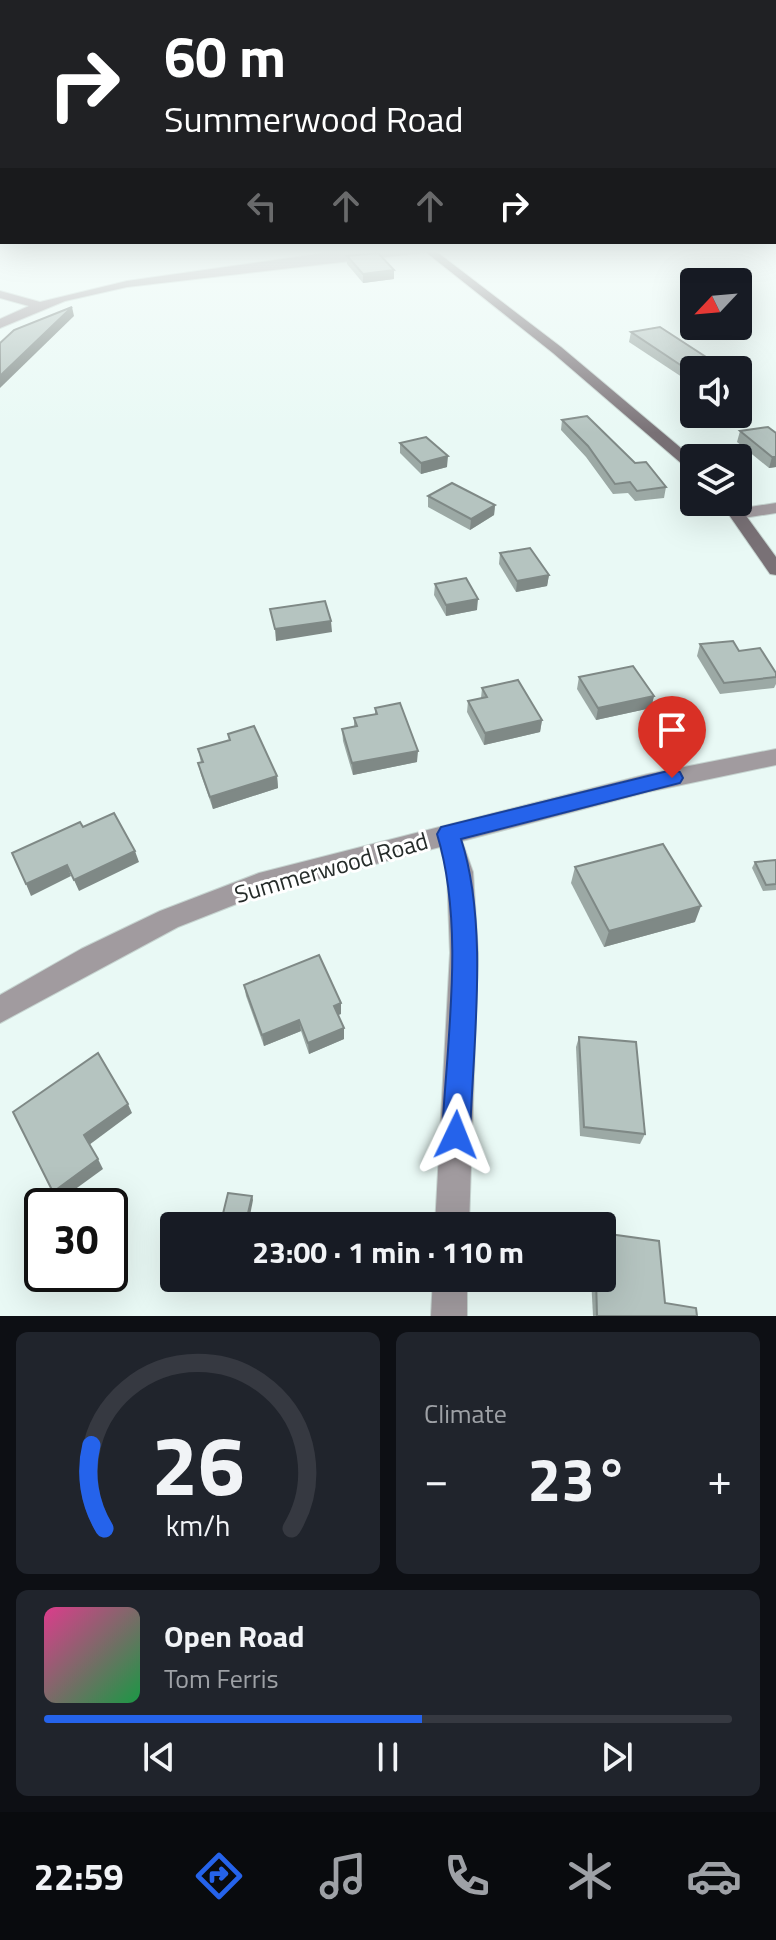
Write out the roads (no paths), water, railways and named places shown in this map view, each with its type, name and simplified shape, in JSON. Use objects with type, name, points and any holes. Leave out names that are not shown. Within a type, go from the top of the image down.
[{"type":"street","points":[[0,324],[30,310]]},
{"type":"street","points":[[506,310],[680,455]]},
{"type":"street","points":[[752,508],[776,508]]},
{"type":"street","points":[[738,516],[776,570]]},
{"type":"street","name":"Summerwood Road","points":[[0,1010],[91,958],[169,919],[259,884],[648,783],[776,757]]},
{"type":"street","points":[[448,834],[460,872],[464,953],[453,1212]]},
{"type":"street","points":[[449,1316],[450,1292]]}]
